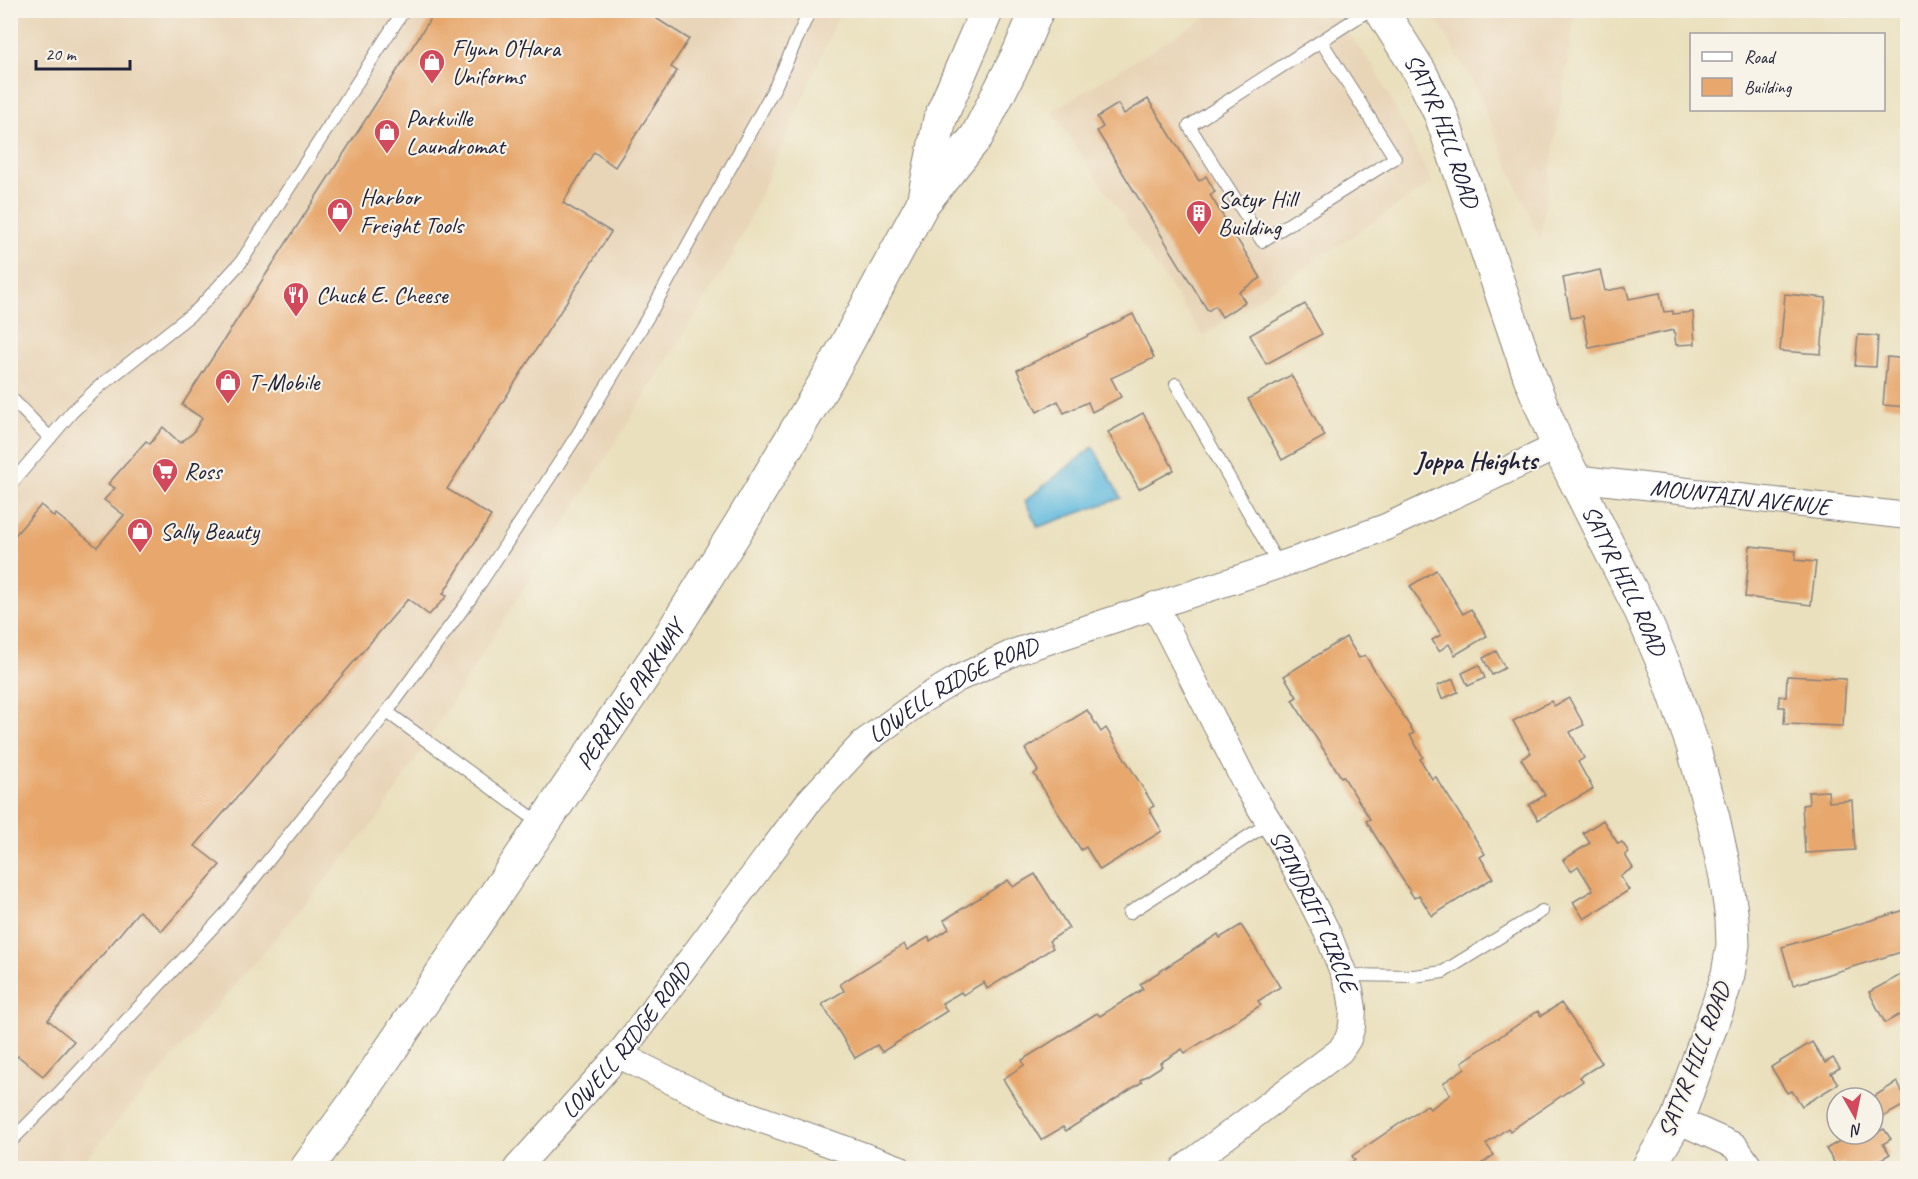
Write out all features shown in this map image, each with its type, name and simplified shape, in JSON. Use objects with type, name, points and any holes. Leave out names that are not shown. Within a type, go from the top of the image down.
[{"type":"street","name":"PERRING PARKWAY","points":[[923,203],[940,119],[987,10]]},
{"type":"street","name":"PERRING PARKWAY","points":[[307,1168],[665,644],[832,371],[923,203],[977,136],[1019,53],[1037,10]]},
{"type":"street","name":"SATYR HILL ROAD","points":[[1381,10],[1420,72],[1441,115],[1530,377],[1558,446],[1641,611],[1667,672],[1693,747],[1726,877],[1732,918],[1732,945],[1728,974],[1719,1006],[1677,1120],[1648,1168]]},
{"type":"street","name":"LOWELL RIDGE ROAD","points":[[517,1168],[619,1055],[809,801],[863,743],[922,700],[957,678],[1015,652],[1279,566],[1386,526],[1558,446]]},
{"type":"street","name":"MOUNTAIN AVENUE","points":[[1573,478],[1908,516]]},
{"type":"street","name":"SPINDRIFT CIRCLE","points":[[1155,605],[1248,788],[1281,841],[1328,934],[1350,990],[1353,1009],[1350,1033],[1340,1051],[1184,1168]]},
{"type":"street","points":[[619,1055],[718,1104],[898,1168]]},
{"type":"street","points":[[1677,1120],[1735,1146],[1750,1168]]},
{"type":"lane","points":[[10,485],[72,412],[100,386],[198,309],[228,278],[241,262],[404,10]]},
{"type":"lane","points":[[10,1142],[227,912],[387,712],[470,599],[582,427],[652,310],[776,85],[810,10]]},
{"type":"lane","points":[[1321,41],[1395,158],[1262,241],[1189,126],[1369,10]]},
{"type":"lane","points":[[1176,384],[1279,566]]},
{"type":"lane","points":[[10,397],[50,438]]},
{"type":"lane","points":[[387,712],[542,825]]},
{"type":"lane","points":[[1129,914],[1269,823]]},
{"type":"lane","points":[[1343,975],[1414,976],[1443,972],[1542,911]]},
{"type":"shaded area","points":[[10,11],[841,11],[734,254],[380,816],[78,1168],[11,1168]]},
{"type":"shaded area","points":[[1216,11],[1332,11],[1374,67],[1433,182],[1203,336],[1052,111]]},
{"type":"shaded area","points":[[1431,11],[1575,11],[1540,240],[1473,82]]},
{"type":"water","points":[[1093,447],[1121,498],[1038,527],[1025,501]]},
{"type":"building","points":[[436,10],[643,10],[689,39],[671,67],[677,71],[615,167],[594,152],[563,203],[611,232],[447,489],[491,516],[443,594],[447,596],[429,615],[408,599],[195,846],[220,865],[162,931],[139,911],[48,1020],[74,1041],[43,1076],[18,1056],[10,1065],[10,541],[41,505],[54,517],[56,514],[97,547],[124,515],[104,500],[115,488],[108,484],[146,441],[150,444],[163,427],[180,443],[193,433],[202,418],[182,405]]},
{"type":"building","name":"Satyr Hill Building","points":[[1148,99],[1199,181],[1206,176],[1215,192],[1210,195],[1261,278],[1239,292],[1245,302],[1222,317],[1215,306],[1208,311],[1097,131],[1103,127],[1097,117],[1118,104],[1124,114]]},
{"type":"building","points":[[1600,270],[1605,291],[1626,287],[1629,299],[1660,293],[1664,312],[1673,311],[1673,314],[1693,312],[1695,344],[1676,345],[1674,330],[1589,348],[1583,316],[1571,318],[1563,278]]},
{"type":"building","points":[[1785,294],[1826,298],[1821,354],[1780,351]]},
{"type":"building","points":[[1305,304],[1322,334],[1266,364],[1250,335]]},
{"type":"building","points":[[1133,314],[1154,358],[1111,378],[1121,397],[1092,412],[1088,402],[1064,413],[1058,401],[1037,412],[1017,370]]},
{"type":"building","points":[[1858,335],[1878,336],[1876,367],[1855,366]]},
{"type":"building","points":[[1887,357],[1908,359],[1908,407],[1883,405]]},
{"type":"building","points":[[1291,375],[1325,436],[1282,460],[1248,399]]},
{"type":"building","points":[[1143,413],[1174,470],[1139,489],[1108,432]]},
{"type":"building","points":[[1750,546],[1796,551],[1795,560],[1816,562],[1811,605],[1745,597]]},
{"type":"building","points":[[1436,570],[1463,614],[1471,609],[1487,636],[1455,655],[1449,644],[1439,651],[1432,640],[1441,635],[1410,586]]},
{"type":"building","points":[[1346,637],[1359,658],[1365,655],[1414,733],[1410,735],[1423,757],[1420,759],[1432,779],[1436,777],[1485,854],[1480,857],[1493,878],[1432,916],[1419,895],[1414,898],[1366,821],[1370,819],[1292,700],[1297,697],[1284,676]]},
{"type":"building","points":[[1496,651],[1505,668],[1492,675],[1483,658]]},
{"type":"building","points":[[1479,665],[1485,678],[1468,686],[1462,673]]},
{"type":"building","points":[[1787,676],[1846,679],[1843,726],[1784,724],[1785,707],[1779,707],[1779,696],[1786,697]]},
{"type":"building","points":[[1453,679],[1458,692],[1442,699],[1437,686]]},
{"type":"building","points":[[1569,698],[1584,725],[1570,732],[1584,758],[1578,762],[1593,789],[1538,820],[1529,805],[1545,795],[1521,759],[1531,753],[1513,721],[1551,701],[1554,706]]},
{"type":"building","points":[[1087,710],[1101,732],[1106,728],[1154,806],[1149,809],[1162,831],[1100,870],[1086,847],[1081,850],[1034,774],[1038,771],[1025,749]]},
{"type":"building","points":[[1828,791],[1829,802],[1852,800],[1855,850],[1805,853],[1802,805],[1809,804],[1808,792]]},
{"type":"building","points":[[1603,820],[1618,844],[1622,842],[1629,852],[1625,855],[1633,868],[1620,876],[1629,890],[1584,919],[1573,902],[1593,890],[1578,866],[1571,871],[1563,860],[1590,843],[1583,833]]},
{"type":"building","points":[[1035,874],[1069,928],[1049,941],[1053,948],[987,989],[984,982],[963,995],[961,992],[942,1003],[947,1011],[882,1052],[877,1045],[855,1058],[822,1004],[844,991],[840,984],[904,944],[907,950],[929,937],[930,941],[949,929],[944,920],[1008,880],[1013,887]]},
{"type":"building","points":[[1905,910],[1908,918],[1908,950],[1793,985],[1782,947]]},
{"type":"building","points":[[1241,925],[1280,987],[1258,1001],[1261,1005],[1185,1053],[1182,1049],[1160,1063],[1162,1066],[1140,1080],[1142,1082],[1066,1131],[1063,1127],[1041,1140],[1003,1079],[1024,1065],[1022,1060],[1097,1013],[1100,1016],[1143,989],[1140,984],[1218,934],[1220,938]]},
{"type":"building","points":[[1908,971],[1908,1031],[1899,1015],[1885,1023],[1869,992]]},
{"type":"building","points":[[1561,1003],[1602,1063],[1580,1077],[1583,1081],[1510,1131],[1508,1128],[1486,1144],[1494,1155],[1475,1168],[1342,1168],[1355,1160],[1352,1156],[1427,1105],[1430,1109],[1450,1095],[1443,1083],[1465,1068],[1462,1062],[1538,1011],[1541,1016]]},
{"type":"building","points":[[1812,1042],[1825,1063],[1833,1058],[1840,1068],[1831,1073],[1838,1084],[1825,1086],[1825,1092],[1802,1106],[1792,1091],[1787,1093],[1771,1067]]},
{"type":"building","points":[[1897,1082],[1908,1103],[1885,1116],[1885,1090]]},
{"type":"building","points":[[1885,1130],[1891,1139],[1885,1143]]},
{"type":"building","points":[[1831,1146],[1884,1146],[1890,1154],[1866,1168],[1847,1168],[1843,1163],[1837,1167],[1826,1149]]},
{"type":"place","name":"Flynn O’Hara Uniforms","points":[[432,85]]},
{"type":"place","name":"Parkville Laundromat","points":[[387,155]]},
{"type":"place","name":"Harbor Freight Tools","points":[[340,234]]},
{"type":"place","name":"Satyr Hill Building","points":[[1199,236]]},
{"type":"place","name":"Chuck E. Cheese","points":[[296,318]]},
{"type":"place","name":"T-Mobile","points":[[228,405]]},
{"type":"place","name":"Ross","points":[[165,494]]},
{"type":"place","name":"Sally Beauty","points":[[140,554]]},
{"type":"district","name":"Joppa Heights","points":[[1476,460]]}]
